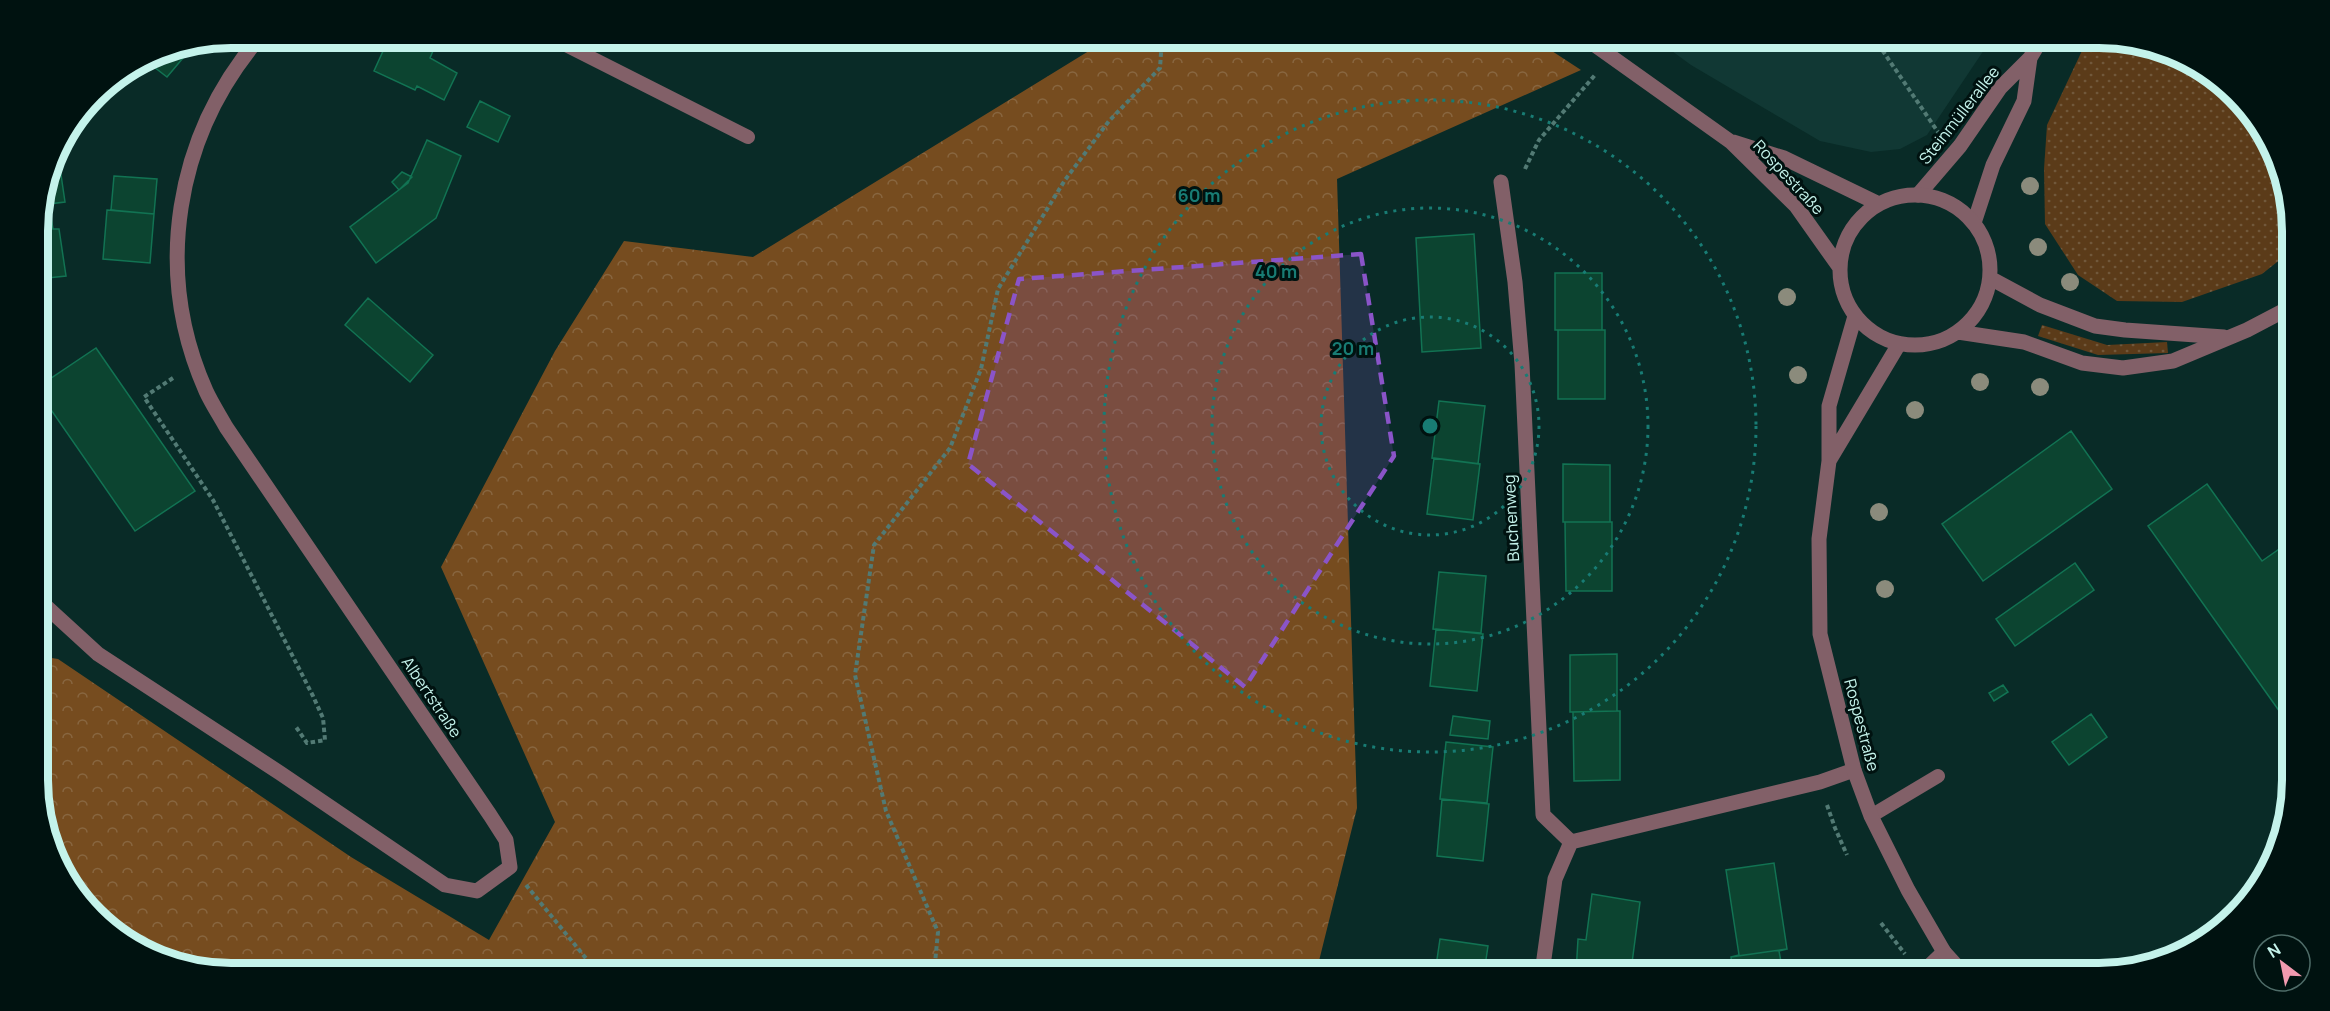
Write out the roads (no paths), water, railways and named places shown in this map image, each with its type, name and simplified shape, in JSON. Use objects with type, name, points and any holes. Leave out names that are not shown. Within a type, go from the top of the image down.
[{"type":"street","name":"Albertstraße","points":[[48,608],[98,654],[445,885],[477,891],[510,867],[506,840],[226,427],[206,392],[196,362],[181,310],[177,268],[178,226],[187,178],[201,131],[240,59],[250,48]]},
{"type":"street","name":"Rospestraße","points":[[1600,48],[1731,142],[1796,206],[1840,268]]},
{"type":"street","name":"Steinmüllerallee","points":[[1918,195],[1960,146],[2000,88],[2030,58],[2036,48]]},
{"type":"street","name":"Steinmüllerallee","points":[[1974,223],[1993,165],[2024,101],[2030,58]]},
{"type":"street","name":"Rospestraße","points":[[1731,142],[1784,158],[1879,204]]},
{"type":"street","name":"Buchenweg","points":[[1501,182],[1515,282],[1522,364],[1543,815],[1571,842]]},
{"type":"street","name":"Rospestraße","points":[[1918,195],[1939,199],[1958,209],[1974,223],[1987,249],[1990,278],[1985,298],[1974,317],[1958,332],[1929,344],[1899,344],[1875,334],[1856,316],[1844,294],[1840,268],[1845,242],[1858,220],[1879,204],[1898,197],[1918,195]]},
{"type":"street","points":[[1990,278],[2040,305],[2095,326],[2228,337]]},
{"type":"street","points":[[1958,332],[2024,342],[2082,363],[2123,368],[2173,361],[2282,313]]},
{"type":"street","name":"Rospestraße","points":[[1856,316],[1829,406],[1829,461],[1819,539],[1820,634],[1854,770],[1871,816],[1908,890],[1944,952],[1954,963]]},
{"type":"street","name":"Rospestraße","points":[[1829,461],[1899,344]]},
{"type":"street","points":[[1543,963],[1555,879],[1571,842],[1820,782],[1854,770]]},
{"type":"street","points":[[1932,963],[1944,952]]},
{"type":"lane","points":[[572,48],[748,137]]},
{"type":"lane","points":[[1871,816],[1938,776]]}]
